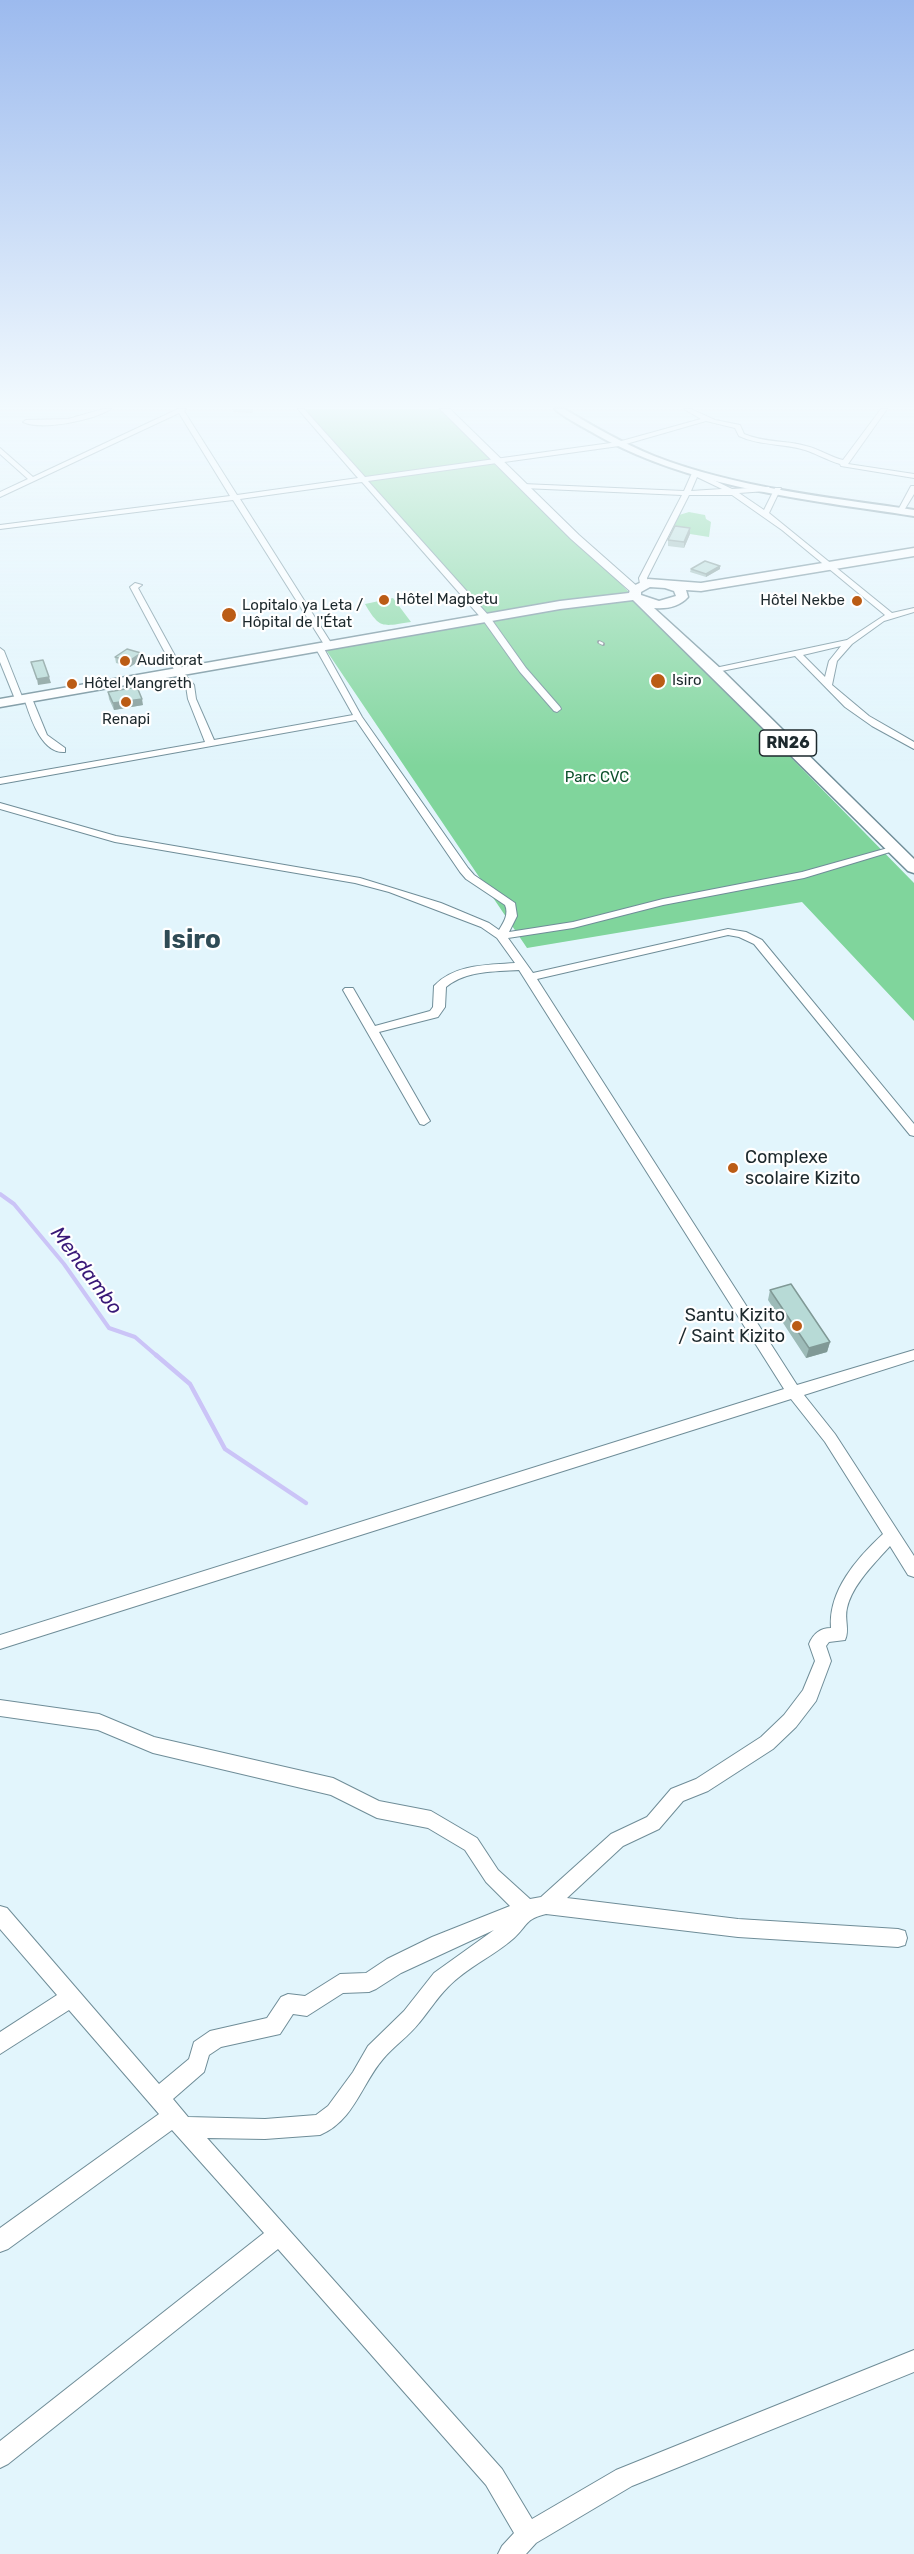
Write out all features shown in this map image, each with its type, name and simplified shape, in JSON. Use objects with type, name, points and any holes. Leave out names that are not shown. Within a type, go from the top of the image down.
[{"type":"main road","points":[[565,528],[621,578],[641,588],[659,604],[679,599],[701,587]]},
{"type":"main road","points":[[0,703],[572,603],[641,588],[669,584],[701,587],[914,552]]},
{"type":"main road","points":[[660,622],[679,599],[680,589],[669,584]]},
{"type":"main road","name":"RN26","points":[[641,588],[660,622],[715,671],[914,868]]},
{"type":"street","points":[[254,528],[324,647],[358,717],[464,870],[470,877],[510,903],[513,908],[512,916],[501,936]]},
{"type":"street","points":[[407,528],[486,618],[523,670],[557,709]]},
{"type":"street","points":[[641,588],[667,528]]},
{"type":"street","points":[[783,528],[890,615]]},
{"type":"street","points":[[138,585],[134,587],[180,672],[190,685],[192,699],[211,744]]},
{"type":"street","points":[[715,671],[850,642],[879,620],[914,610]]},
{"type":"street","points":[[829,684],[828,669],[836,655],[850,642]]},
{"type":"street","points":[[1,654],[43,736],[62,750]]},
{"type":"street","points":[[798,655],[829,684],[839,697],[880,728],[914,746]]},
{"type":"street","points":[[0,781],[358,717]]},
{"type":"street","points":[[0,806],[115,839],[368,883],[458,913],[501,936],[526,971],[795,1394],[830,1438],[914,1570]]},
{"type":"street","points":[[501,936],[573,925],[663,902],[804,874],[895,849]]},
{"type":"street","points":[[373,1030],[434,1014],[438,1007],[440,986],[454,975],[467,972],[526,971],[728,932],[742,934],[758,942],[774,959],[834,1037],[914,1132]]},
{"type":"street","points":[[349,990],[424,1121]]},
{"type":"street","points":[[0,1641],[553,1466],[795,1394],[914,1355]]},
{"type":"street","points":[[0,2241],[179,2122],[265,2129],[320,2125],[335,2113],[360,2079],[375,2053],[411,2018],[441,1980],[475,1953],[507,1932],[617,1840],[652,1822],[677,1795],[702,1785],[767,1743],[790,1720],[810,1695],[823,1661],[817,1644],[825,1635],[839,1635],[839,1608],[845,1592],[874,1550],[891,1536]]},
{"type":"street","points":[[0,1708],[99,1722],[153,1744],[333,1787],[377,1809],[431,1820],[471,1844],[492,1876],[537,1907]]},
{"type":"street","points":[[158,2098],[197,2064],[201,2049],[217,2038],[273,2027],[288,2004],[307,2006],[340,1984],[369,1983],[394,1966],[438,1944],[494,1920],[537,1907],[738,1928],[898,1938]]},
{"type":"street","points":[[0,1916],[494,2477],[528,2535]]},
{"type":"street","points":[[0,2044],[70,1998]]},
{"type":"street","points":[[0,2456],[280,2234]]},
{"type":"street","points":[[510,2554],[528,2535],[624,2478],[914,2361]]},
{"type":"green space","name":"Parc CVC","points":[[405,528],[566,528],[914,883],[914,1021],[802,902],[527,948],[322,644],[485,618]]},
{"type":"green space","points":[[672,528],[710,528],[709,537],[671,531]]},
{"type":"green space","points":[[393,598],[411,622],[383,624],[375,618],[365,604]]},
{"type":"building","points":[[674,528],[690,528],[684,542],[668,540]]},
{"type":"building","points":[[705,561],[720,566],[706,574],[691,569]]},
{"type":"building","points":[[127,649],[141,653],[129,661],[115,657]]},
{"type":"building","points":[[43,660],[49,677],[37,679],[31,662]]},
{"type":"building","points":[[137,687],[142,699],[113,703],[108,692]]},
{"type":"building","points":[[791,1284],[830,1342],[809,1348],[770,1290]]},
{"type":"waterway","name":"Mendambo","points":[[0,1194],[14,1204],[64,1264],[109,1328],[135,1337],[157,1356]]},
{"type":"waterway","name":"Mendambo","points":[[156,1355],[190,1384],[225,1449],[306,1503]]},
{"type":"railway","points":[[599,642],[603,644]]},
{"type":"place","name":"Hôtel Magbetu","points":[[384,600]]},
{"type":"place","name":"Hôtel Nekbe","points":[[857,601]]},
{"type":"place","name":"Lopitalo ya Leta / Hôpital de l'État","points":[[229,615]]},
{"type":"place","name":"Auditorat","points":[[125,661]]},
{"type":"place","name":"Isiro","points":[[658,681]]},
{"type":"place","name":"Hôtel Mangreth","points":[[72,684]]},
{"type":"place","name":"Renapi","points":[[126,702]]},
{"type":"place","name":"Complexe scolaire Kizito","points":[[733,1168]]},
{"type":"place","name":"Santu Kizito / Saint Kizito","points":[[797,1326]]},
{"type":"district","name":"Isiro","points":[[192,940]]}]
